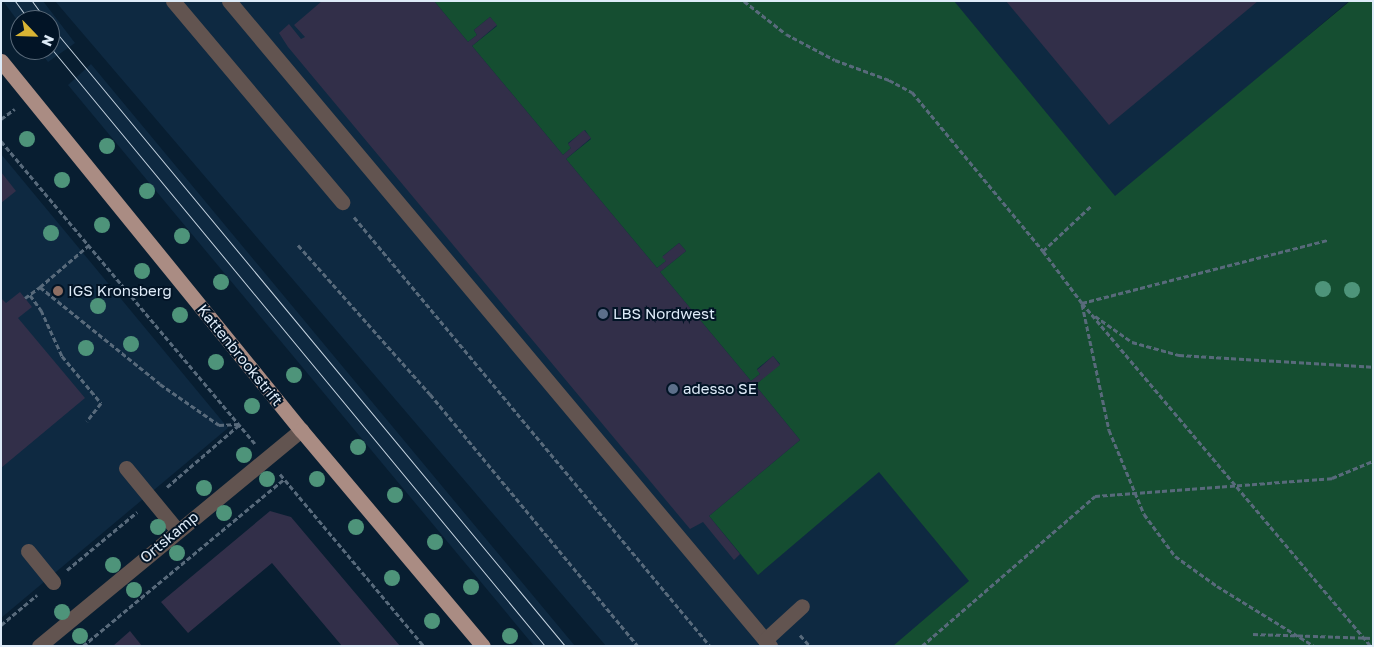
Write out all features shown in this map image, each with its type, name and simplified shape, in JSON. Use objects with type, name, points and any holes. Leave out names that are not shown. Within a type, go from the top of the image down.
[{"type":"main road","name":"Kattenbrookstrift","points":[[1,61],[301,430],[484,646]]},
{"type":"street","points":[[173,1],[342,202]]},
{"type":"street","points":[[229,1],[768,643],[802,606]]},
{"type":"street","name":"Ortskamp","points":[[39,646],[177,530],[301,430]]},
{"type":"street","points":[[126,468],[177,530]]},
{"type":"street","points":[[28,551],[53,582]]},
{"type":"path","points":[[744,1],[786,34],[835,60],[889,80],[912,92],[1043,251],[1082,304],[1371,646]]},
{"type":"path","points":[[1,140],[424,646]]},
{"type":"path","points":[[342,202],[710,646]]},
{"type":"path","points":[[1043,251],[1091,206]]},
{"type":"path","points":[[1082,304],[1327,240]]},
{"type":"path","points":[[25,298],[89,245]]},
{"type":"path","points":[[298,245],[430,394],[638,646]]},
{"type":"path","points":[[40,287],[160,384],[219,425],[240,424]]},
{"type":"path","points":[[30,295],[42,310],[62,356],[101,403],[87,421]]},
{"type":"path","points":[[1082,304],[1104,325],[1132,342],[1179,355],[1373,367]]},
{"type":"path","points":[[1082,304],[1109,430],[1144,514],[1175,556],[1217,586],[1314,646]]},
{"type":"path","points":[[1,625],[152,500],[240,424]]},
{"type":"path","points":[[922,646],[1095,496],[1332,478],[1373,462]]},
{"type":"path","points":[[82,646],[284,479]]},
{"type":"path","points":[[1252,634],[1373,638]]},
{"type":"shaded area","points":[[3,1],[43,1],[50,10],[10,10]]},
{"type":"shaded area","points":[[55,1],[1349,1],[1061,246],[1124,455],[894,646],[606,646]]},
{"type":"shaded area","points":[[60,23],[75,43],[60,54]]},
{"type":"shaded area","points":[[91,64],[575,646],[534,646],[68,85]]},
{"type":"shaded area","name":"IGS Kronsberg","points":[[1,154],[228,428],[1,618]]},
{"type":"green space","points":[[434,1],[954,1],[1115,196],[1350,1],[1373,1],[1373,646],[893,646],[969,581],[879,472],[758,575],[709,516],[800,440],[755,385],[780,364],[773,356],[757,369],[760,374],[751,381],[660,272],[686,251],[679,243],[663,256],[666,261],[657,268],[566,159],[591,139],[585,130],[568,143],[571,148],[563,155],[472,46],[497,26],[490,17],[474,30],[477,35],[468,42]]},
{"type":"building","name":"LBS Nordwest","points":[[322,1],[434,1],[468,42],[477,35],[474,30],[490,17],[497,25],[472,46],[563,155],[571,148],[568,144],[584,130],[591,138],[566,159],[657,268],[666,261],[662,257],[679,243],[686,251],[660,272],[751,381],[760,374],[757,370],[773,356],[780,365],[755,385],[800,440],[709,516],[740,554],[734,560],[703,522],[690,529],[288,47],[279,33],[289,24],[301,39],[305,37],[294,25]]},
{"type":"building","points":[[1006,1],[1258,1],[1109,125]]},
{"type":"building","points":[[1,172],[16,191],[1,203]]},
{"type":"building","points":[[20,292],[32,307],[18,318],[85,398],[1,468],[1,298],[6,303]]},
{"type":"building","points":[[270,511],[291,517],[400,646],[342,646],[272,563],[188,633],[161,602]]},
{"type":"building","points":[[130,631],[142,646],[113,646]]},
{"type":"tram line","points":[[15,1],[22,10]]},
{"type":"tram line","points":[[32,1],[39,10]]},
{"type":"tram line","points":[[60,37],[565,646]]},
{"type":"tram line","points":[[60,59],[545,646]]},
{"type":"place","name":"IGS Kronsberg","points":[[58,291]]},
{"type":"place","name":"LBS Nordwest","points":[[603,314]]},
{"type":"place","name":"adesso SE","points":[[673,389]]}]
